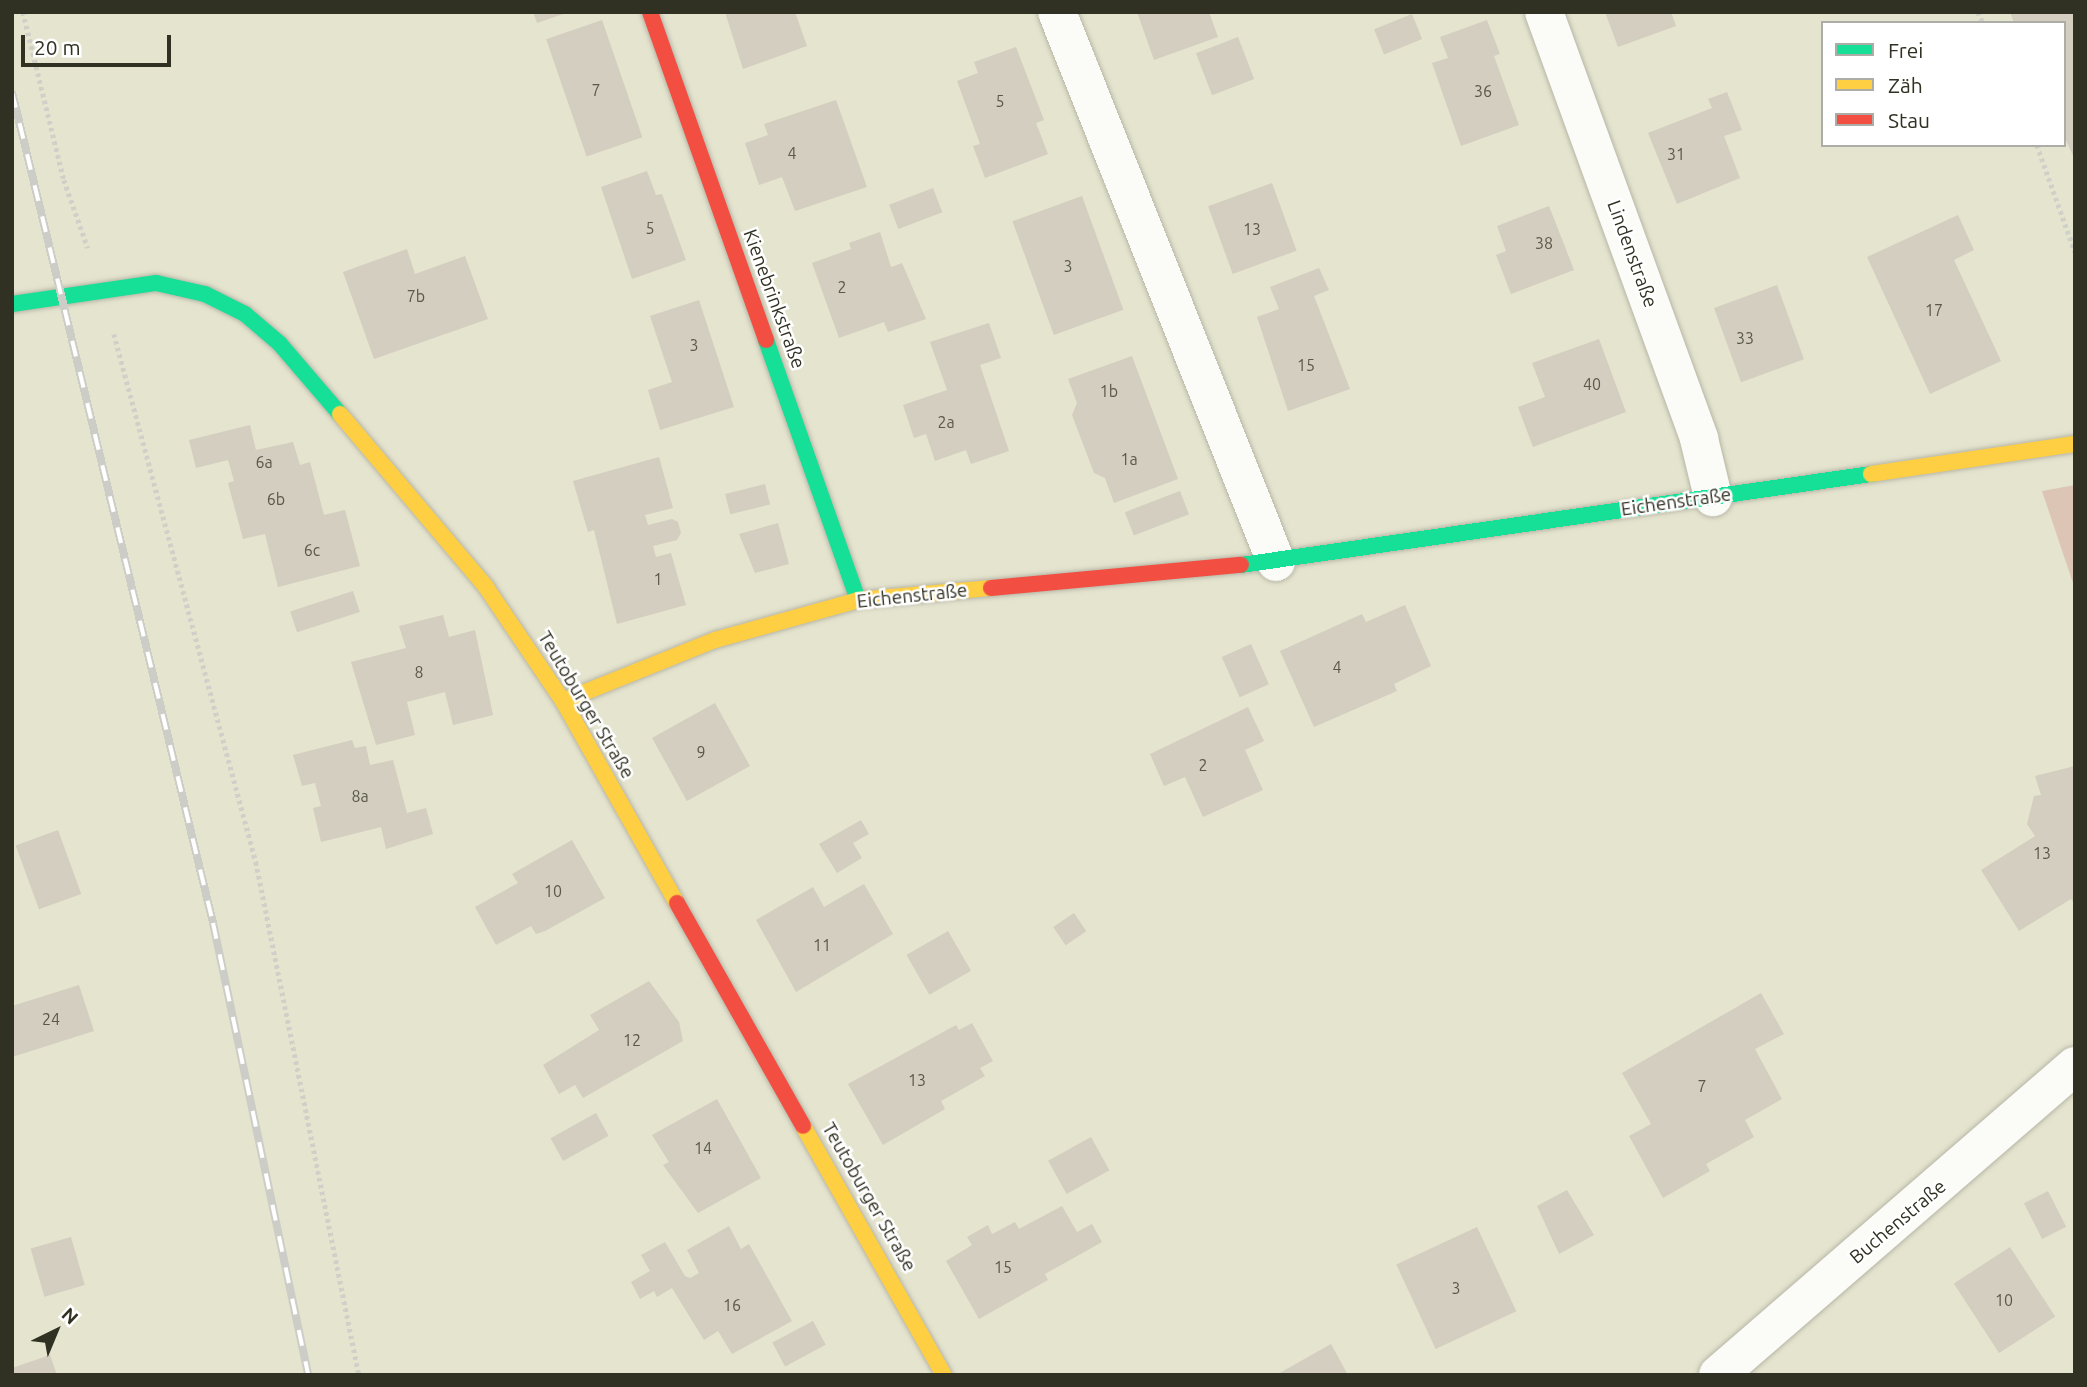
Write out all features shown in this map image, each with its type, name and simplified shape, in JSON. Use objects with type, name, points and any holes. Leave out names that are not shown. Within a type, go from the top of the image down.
[{"type":"street","name":"Kienebrinkstraße","points":[[650,12],[858,600]]},
{"type":"street","points":[[1058,12],[1276,562]]},
{"type":"street","name":"Lindenstraße","points":[[1544,12],[1699,439],[1713,497]]},
{"type":"street","name":"Teutoburger Straße","points":[[12,304],[102,287],[156,283],[205,294],[245,314],[280,344],[486,587],[563,701],[944,1375]]},
{"type":"street","name":"Eichenstraße","points":[[563,701],[715,640],[858,600],[1276,562],[2075,444]]},
{"type":"street","name":"Buchenstraße","points":[[1718,1375],[2075,1066]]},
{"type":"path","points":[[23,12],[64,180],[102,287],[256,862],[359,1375]]},
{"type":"path","points":[[2038,147],[2075,252]]},
{"type":"shaded area","points":[[2075,485],[2075,589],[2042,491]]},
{"type":"building","points":[[533,12],[566,12],[566,13],[537,23]]},
{"type":"building","points":[[725,12],[795,12],[807,46],[743,69]]},
{"type":"building","points":[[1137,12],[1209,12],[1218,37],[1154,60]]},
{"type":"building","points":[[1605,12],[1671,12],[1676,26],[1618,47]]},
{"type":"building","points":[[2010,12],[2075,12],[2075,160],[2066,140],[2066,21],[2013,21]]},
{"type":"building","points":[[1412,14],[1422,39],[1384,54],[1374,29]]},
{"type":"building","points":[[602,20],[642,137],[587,156],[546,39]]},
{"type":"building","points":[[1487,20],[1500,54],[1494,56],[1519,125],[1461,146],[1432,63],[1448,58],[1440,37]]},
{"type":"building","points":[[1238,37],[1254,79],[1212,95],[1196,53]]},
{"type":"building","points":[[1016,47],[1044,120],[1036,123],[1048,154],[985,178],[973,146],[980,144],[957,81],[978,73],[974,62]]},
{"type":"building","points":[[1727,92],[1742,130],[1724,136],[1740,178],[1677,204],[1648,133],[1712,108],[1708,99]]},
{"type":"building","points":[[836,100],[867,187],[795,211],[782,177],[759,185],[745,143],[768,135],[764,124]]},
{"type":"building","points":[[647,171],[656,195],[662,194],[686,260],[632,279],[601,187]]},
{"type":"building","points":[[1272,183],[1297,251],[1233,274],[1208,206]]},
{"type":"building","points":[[933,188],[942,212],[898,229],[889,205]]},
{"type":"building","points":[[1082,196],[1123,310],[1054,335],[1012,221]]},
{"type":"building","points":[[1549,206],[1574,270],[1511,294],[1496,255],[1506,251],[1497,226]]},
{"type":"building","points":[[1958,215],[1974,250],[1954,260],[2001,361],[1930,394],[1867,257]]},
{"type":"building","points":[[880,232],[891,267],[902,263],[926,319],[888,332],[884,322],[839,338],[812,263],[851,249],[849,243]]},
{"type":"building","points":[[407,249],[415,274],[465,256],[488,319],[374,359],[343,272]]},
{"type":"building","points":[[1319,268],[1329,290],[1314,296],[1350,389],[1288,411],[1257,317],[1279,309],[1270,287]]},
{"type":"building","points":[[1777,285],[1804,359],[1741,382],[1714,308]]},
{"type":"building","points":[[699,300],[734,407],[660,430],[648,390],[672,382],[650,316]]},
{"type":"building","points":[[989,323],[1001,358],[980,365],[1009,451],[971,464],[966,450],[935,461],[926,434],[914,438],[903,405],[947,390],[930,342]]},
{"type":"building","points":[[1599,339],[1626,412],[1533,447],[1518,407],[1545,397],[1532,363]]},
{"type":"building","points":[[1132,356],[1178,479],[1114,503],[1105,478],[1094,473],[1072,415],[1077,403],[1068,379]]},
{"type":"building","points":[[250,425],[256,450],[293,442],[300,465],[310,462],[324,515],[345,510],[360,566],[278,587],[265,534],[243,539],[228,483],[234,481],[228,460],[196,468],[189,440]]},
{"type":"building","points":[[659,457],[673,508],[645,515],[648,525],[672,519],[678,522],[681,533],[677,540],[653,546],[656,557],[671,553],[686,605],[617,624],[594,530],[588,532],[573,481]]},
{"type":"building","points":[[765,484],[770,504],[730,514],[725,494]]},
{"type":"building","points":[[1180,491],[1189,514],[1134,535],[1125,512]]},
{"type":"building","points":[[778,523],[789,564],[755,573],[739,534]]},
{"type":"building","points":[[353,591],[360,612],[297,632],[290,611]]},
{"type":"building","points":[[1405,605],[1431,666],[1394,684],[1397,691],[1314,727],[1280,651],[1362,614],[1366,622]]},
{"type":"building","points":[[443,615],[449,637],[475,630],[493,715],[453,725],[445,692],[407,702],[415,735],[376,745],[351,662],[406,648],[399,626]]},
{"type":"building","points":[[1251,644],[1269,684],[1240,697],[1222,657]]},
{"type":"building","points":[[715,703],[750,766],[687,801],[652,738]]},
{"type":"building","points":[[1248,707],[1264,741],[1245,750],[1263,790],[1203,817],[1185,777],[1164,786],[1150,754]]},
{"type":"building","points":[[352,740],[355,748],[366,746],[370,765],[393,760],[407,813],[426,808],[433,834],[386,849],[381,827],[321,842],[313,808],[321,806],[315,783],[302,786],[293,755]]},
{"type":"building","points":[[2075,766],[2075,904],[2071,899],[2019,931],[1981,870],[2035,836],[2027,824],[2034,796],[2041,795],[2035,776]]},
{"type":"building","points":[[861,820],[869,834],[853,843],[862,858],[837,873],[819,844]]},
{"type":"building","points":[[58,830],[81,894],[39,909],[16,845]]},
{"type":"building","points":[[572,840],[605,898],[545,931],[536,934],[531,926],[496,945],[475,907],[518,883],[512,874]]},
{"type":"building","points":[[864,884],[893,934],[796,992],[756,920],[813,887],[824,907]]},
{"type":"building","points":[[1074,913],[1086,931],[1066,945],[1053,927]]},
{"type":"building","points":[[948,931],[971,971],[929,995],[906,955]]},
{"type":"building","points":[[649,981],[679,1022],[683,1041],[583,1098],[575,1085],[559,1094],[543,1065],[599,1030],[590,1015]]},
{"type":"building","points":[[79,985],[94,1031],[12,1057],[12,1006]]},
{"type":"building","points":[[1761,993],[1784,1034],[1755,1049],[1782,1099],[1745,1120],[1754,1137],[1706,1164],[1710,1171],[1663,1198],[1629,1136],[1651,1124],[1622,1073]]},
{"type":"building","points":[[972,1023],[993,1061],[980,1068],[985,1076],[941,1101],[945,1109],[883,1145],[848,1084],[956,1025],[959,1030]]},
{"type":"building","points":[[717,1099],[761,1178],[698,1213],[663,1165],[669,1162],[652,1135]]},
{"type":"building","points":[[596,1113],[609,1136],[563,1161],[551,1138]]},
{"type":"building","points":[[1091,1137],[1109,1170],[1067,1194],[1048,1161]]},
{"type":"building","points":[[1567,1190],[1594,1235],[1559,1254],[1537,1206]]},
{"type":"building","points":[[2048,1191],[2066,1227],[2042,1239],[2024,1203]]},
{"type":"building","points":[[1062,1206],[1077,1232],[1092,1224],[1102,1242],[1045,1274],[1048,1280],[979,1319],[946,1261],[972,1245],[967,1237],[988,1225],[992,1234],[1015,1222],[1019,1229]]},
{"type":"building","points":[[729,1226],[741,1249],[749,1244],[792,1321],[732,1354],[718,1331],[704,1340],[672,1288],[657,1297],[654,1291],[640,1299],[631,1282],[650,1271],[641,1255],[665,1242],[685,1276],[690,1278],[699,1273],[687,1250]]},
{"type":"building","points":[[1477,1227],[1516,1311],[1436,1349],[1396,1265]]},
{"type":"building","points":[[71,1237],[85,1285],[44,1297],[31,1249]]},
{"type":"building","points":[[2010,1247],[2055,1317],[1999,1353],[1954,1283]]},
{"type":"building","points":[[813,1321],[826,1345],[785,1366],[772,1343]]},
{"type":"building","points":[[1331,1344],[1348,1375],[1276,1375]]},
{"type":"building","points":[[50,1355],[57,1375],[12,1375],[12,1368]]},
{"type":"railway","points":[[12,92],[213,923],[308,1375]]},
{"type":"traffic: fast","points":[[12,304],[156,283],[205,294],[245,314],[280,344],[340,414]]},
{"type":"traffic: fast","points":[[766,340],[858,600]]},
{"type":"traffic: fast","points":[[1241,565],[1871,474]]},
{"type":"traffic: slow","points":[[340,414],[486,587],[563,701],[677,903]]},
{"type":"traffic: slow","points":[[1871,474],[2075,444]]},
{"type":"traffic: slow","points":[[563,701],[715,640],[858,600],[991,588]]},
{"type":"traffic: slow","points":[[803,1126],[944,1375]]},
{"type":"traffic: jam","points":[[650,12],[766,340]]},
{"type":"traffic: jam","points":[[991,588],[1241,565]]},
{"type":"traffic: jam","points":[[677,903],[803,1126]]}]
